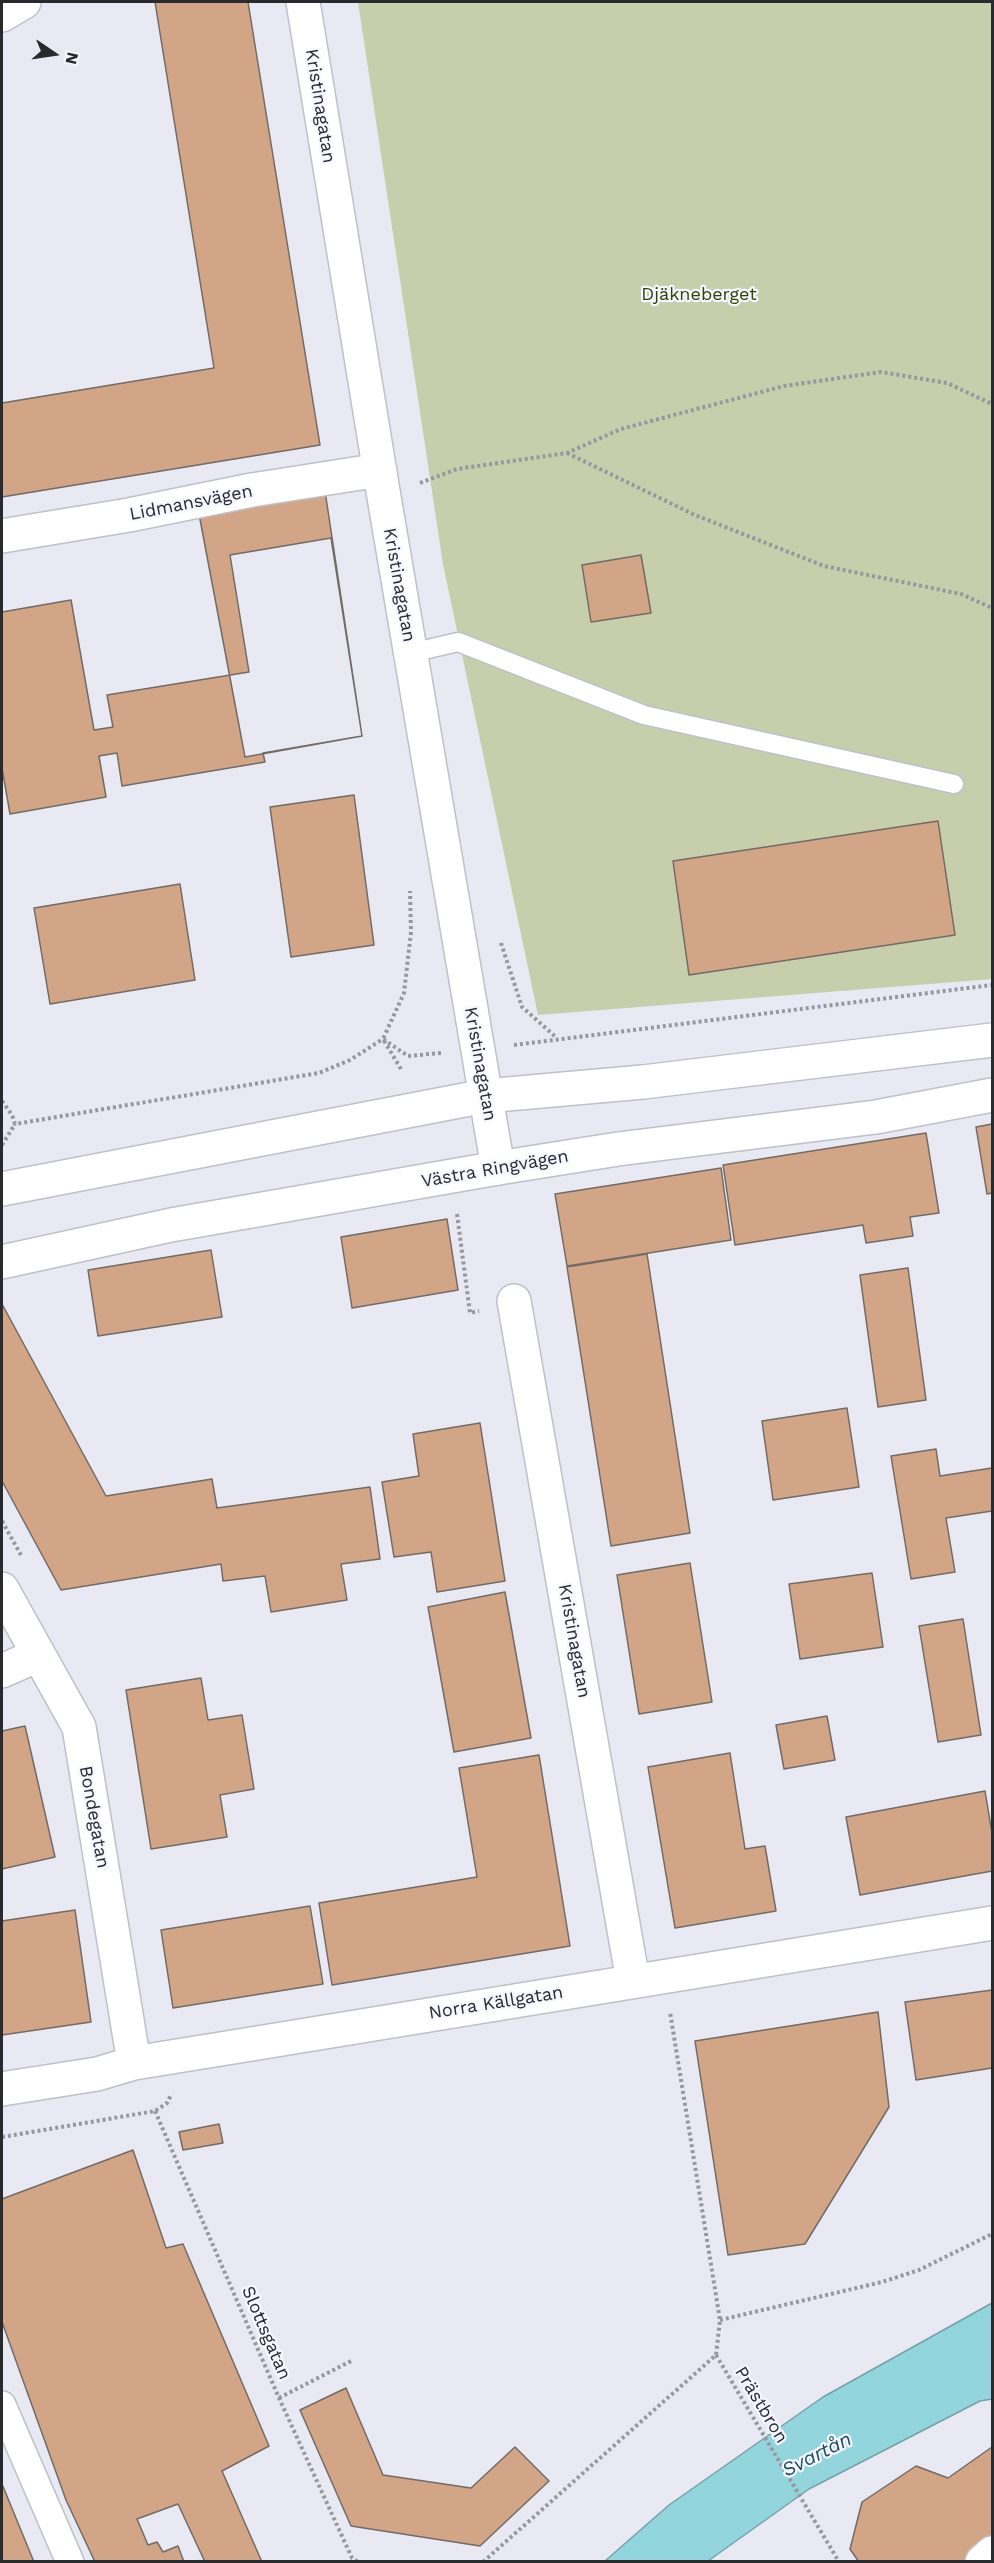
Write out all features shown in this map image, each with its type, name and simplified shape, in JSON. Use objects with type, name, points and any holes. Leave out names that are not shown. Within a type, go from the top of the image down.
[{"type":"street","points":[[2,15],[24,2]]},
{"type":"street","name":"Kristinagatan","points":[[303,2],[498,1168]]},
{"type":"street","name":"Lidmansvägen","points":[[2,536],[129,515],[252,490],[380,470]]},
{"type":"street","points":[[2,1189],[485,1096],[643,1082],[993,1040]]},
{"type":"street","name":"Västra Ringvägen","points":[[2,1262],[171,1225],[498,1168],[618,1149],[876,1117],[993,1095]]},
{"type":"street","name":"Kristinagatan","points":[[514,1301],[649,1978]]},
{"type":"street","name":"Bondegatan","points":[[2,1589],[79,1727],[134,2063]]},
{"type":"street","points":[[2,1671],[38,1655]]},
{"type":"street","name":"Norra Källgatan","points":[[2,2089],[97,2074],[134,2063],[993,1923]]},
{"type":"street","points":[[2,2405],[70,2562]]},
{"type":"street","points":[[982,2562],[993,2553]]},
{"type":"lane","points":[[411,653],[458,642],[644,715],[954,784]]},
{"type":"path","points":[[418,483],[457,469],[567,453],[621,429],[784,386],[881,372],[947,383],[993,404]]},
{"type":"path","points":[[567,453],[695,515],[824,566],[961,594],[993,608]]},
{"type":"path","points":[[401,1069],[383,1039],[404,993],[411,932],[408,882]]},
{"type":"path","points":[[2,1145],[15,1124]]},
{"type":"path","points":[[455,1204],[470,1313],[514,1301]]},
{"type":"path","points":[[483,2562],[716,2355],[720,2320],[649,1978]]},
{"type":"path","name":"Slottsgatan","points":[[155,2111],[279,2398],[352,2558],[358,2562]]},
{"type":"path","points":[[720,2320],[882,2282],[919,2270],[993,2234]]},
{"type":"path","name":"Prästbron","points":[[716,2355],[839,2562]]},
{"type":"path","points":[[279,2398],[351,2361]]},
{"type":"green space","name":"Djäkneberget","points":[[358,2],[992,2],[992,979],[538,1015],[443,564]]},
{"type":"water","name":"Svartån","points":[[992,2303],[992,2399],[980,2401],[809,2489],[708,2561],[605,2561],[669,2505],[823,2397]]},
{"type":"building","points":[[155,2],[248,2],[320,445],[2,497],[2,403],[214,368]]},
{"type":"building","points":[[325,491],[362,736],[245,757],[199,514]]},
{"type":"building","points":[[331,538],[362,736],[263,753],[265,762],[122,786],[117,753],[99,756],[106,797],[10,814],[2,768],[2,612],[71,600],[94,730],[113,727],[107,695],[249,672],[230,555]]},
{"type":"building","points":[[641,555],[651,613],[591,622],[582,565]]},
{"type":"building","points":[[354,795],[374,945],[291,957],[270,807]]},
{"type":"building","points":[[938,821],[955,935],[689,975],[673,861]]},
{"type":"building","points":[[180,884],[195,980],[50,1004],[34,908]]},
{"type":"building","points":[[992,1124],[992,1193],[987,1194],[976,1127]]},
{"type":"building","points":[[926,1133],[939,1213],[910,1217],[913,1236],[866,1243],[863,1225],[735,1245],[723,1165]]},
{"type":"building","points":[[721,1168],[731,1240],[567,1266],[555,1194]]},
{"type":"building","points":[[447,1219],[458,1290],[352,1308],[341,1237]]},
{"type":"building","points":[[211,1250],[222,1317],[98,1336],[88,1270]]},
{"type":"building","points":[[647,1254],[690,1533],[611,1546],[567,1267]]},
{"type":"building","points":[[908,1268],[926,1400],[878,1407],[860,1275]]},
{"type":"building","points":[[2,1304],[106,1496],[212,1479],[217,1508],[370,1487],[380,1559],[341,1564],[347,1600],[271,1612],[265,1576],[223,1581],[221,1564],[61,1590],[2,1481]]},
{"type":"building","points":[[847,1408],[859,1487],[773,1500],[762,1421]]},
{"type":"building","points":[[480,1423],[505,1581],[437,1592],[431,1552],[394,1557],[382,1482],[419,1476],[413,1434]]},
{"type":"building","points":[[936,1449],[940,1476],[992,1468],[992,1511],[946,1518],[955,1572],[911,1579],[891,1456]]},
{"type":"building","points":[[690,1563],[712,1702],[639,1714],[617,1575]]},
{"type":"building","points":[[872,1573],[883,1647],[800,1659],[789,1584]]},
{"type":"building","points":[[505,1592],[531,1738],[454,1752],[428,1607]]},
{"type":"building","points":[[963,1619],[981,1735],[938,1742],[919,1626]]},
{"type":"building","points":[[201,1678],[208,1720],[242,1715],[254,1789],[220,1795],[227,1837],[151,1849],[126,1690]]},
{"type":"building","points":[[827,1716],[835,1760],[784,1769],[776,1725]]},
{"type":"building","points":[[25,1726],[55,1857],[2,1869],[2,1731]]},
{"type":"building","points":[[730,1753],[745,1849],[765,1846],[776,1911],[675,1928],[648,1767]]},
{"type":"building","points":[[539,1755],[570,1946],[332,1985],[319,1903],[477,1877],[459,1768]]},
{"type":"building","points":[[985,1791],[992,1833],[992,1871],[860,1895],[846,1817]]},
{"type":"building","points":[[310,1906],[323,1984],[173,2008],[161,1930]]},
{"type":"building","points":[[75,1910],[91,2022],[2,2035],[2,1921]]},
{"type":"building","points":[[992,1990],[992,2068],[916,2080],[905,2002]]},
{"type":"building","points":[[878,2012],[889,2107],[805,2244],[728,2255],[695,2041]]},
{"type":"building","points":[[219,2124],[223,2143],[183,2150],[179,2132]]},
{"type":"building","points":[[133,2150],[166,2248],[183,2244],[269,2446],[222,2471],[262,2562],[205,2562],[178,2504],[137,2519],[148,2545],[157,2542],[163,2552],[178,2546],[184,2562],[95,2562],[66,2500],[2,2322],[2,2199]]},
{"type":"building","points":[[346,2388],[383,2475],[471,2488],[515,2447],[549,2481],[480,2546],[351,2526],[300,2410]]},
{"type":"building","points":[[992,2447],[992,2538],[963,2562],[859,2562],[850,2549],[862,2502],[916,2466],[948,2478]]},
{"type":"building","points":[[2,2484],[34,2562],[2,2562]]}]
